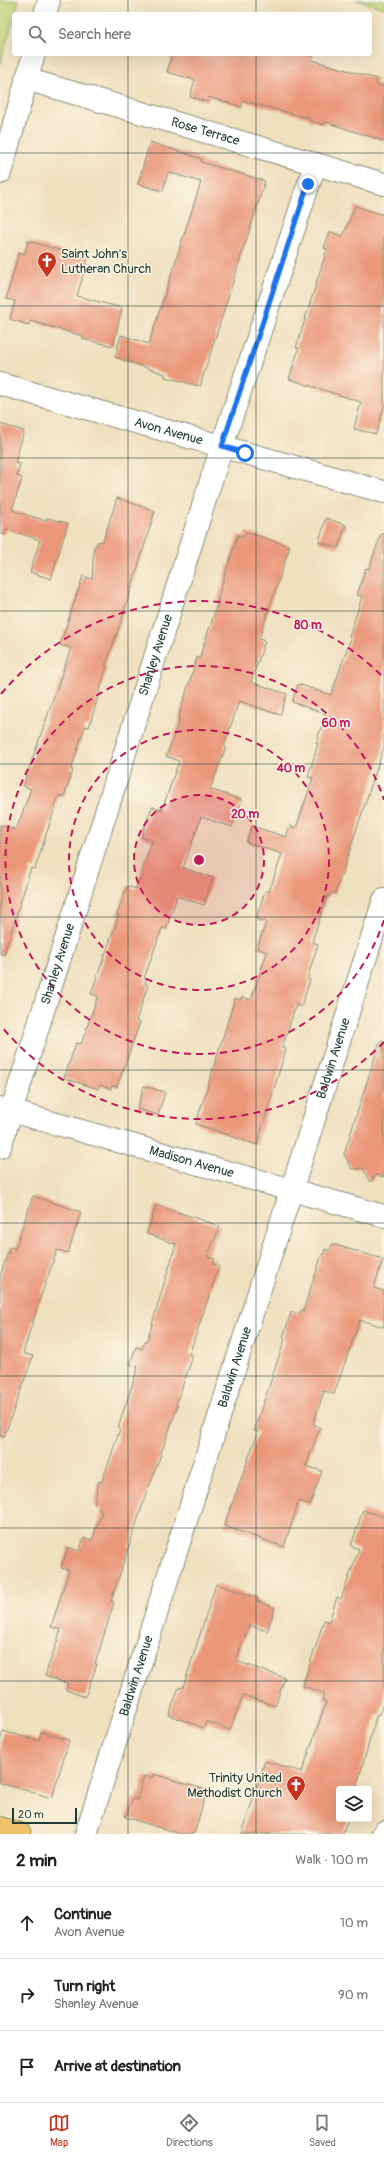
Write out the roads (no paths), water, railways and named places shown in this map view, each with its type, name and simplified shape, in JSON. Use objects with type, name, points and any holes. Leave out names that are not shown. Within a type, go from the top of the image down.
[{"type":"main road","points":[[0,1828],[20,1834]]},
{"type":"street","points":[[46,12],[49,0]]},
{"type":"street","points":[[0,173],[33,56]]},
{"type":"street","name":"Rose Terrace","points":[[26,79],[314,165],[384,184]]},
{"type":"street","name":"Shanley Avenue","points":[[0,1147],[6,1110],[314,165]]},
{"type":"street","name":"Avon Avenue","points":[[0,384],[384,492]]},
{"type":"street","name":"Baldwin Avenue","points":[[86,1834],[384,900]]},
{"type":"street","name":"Madison Avenue","points":[[6,1110],[384,1216]]},
{"type":"place","name":"Saint John's Lutheran Church","points":[[47,278]]},
{"type":"place","name":"Trinity United Methodist Church","points":[[296,1802]]}]
